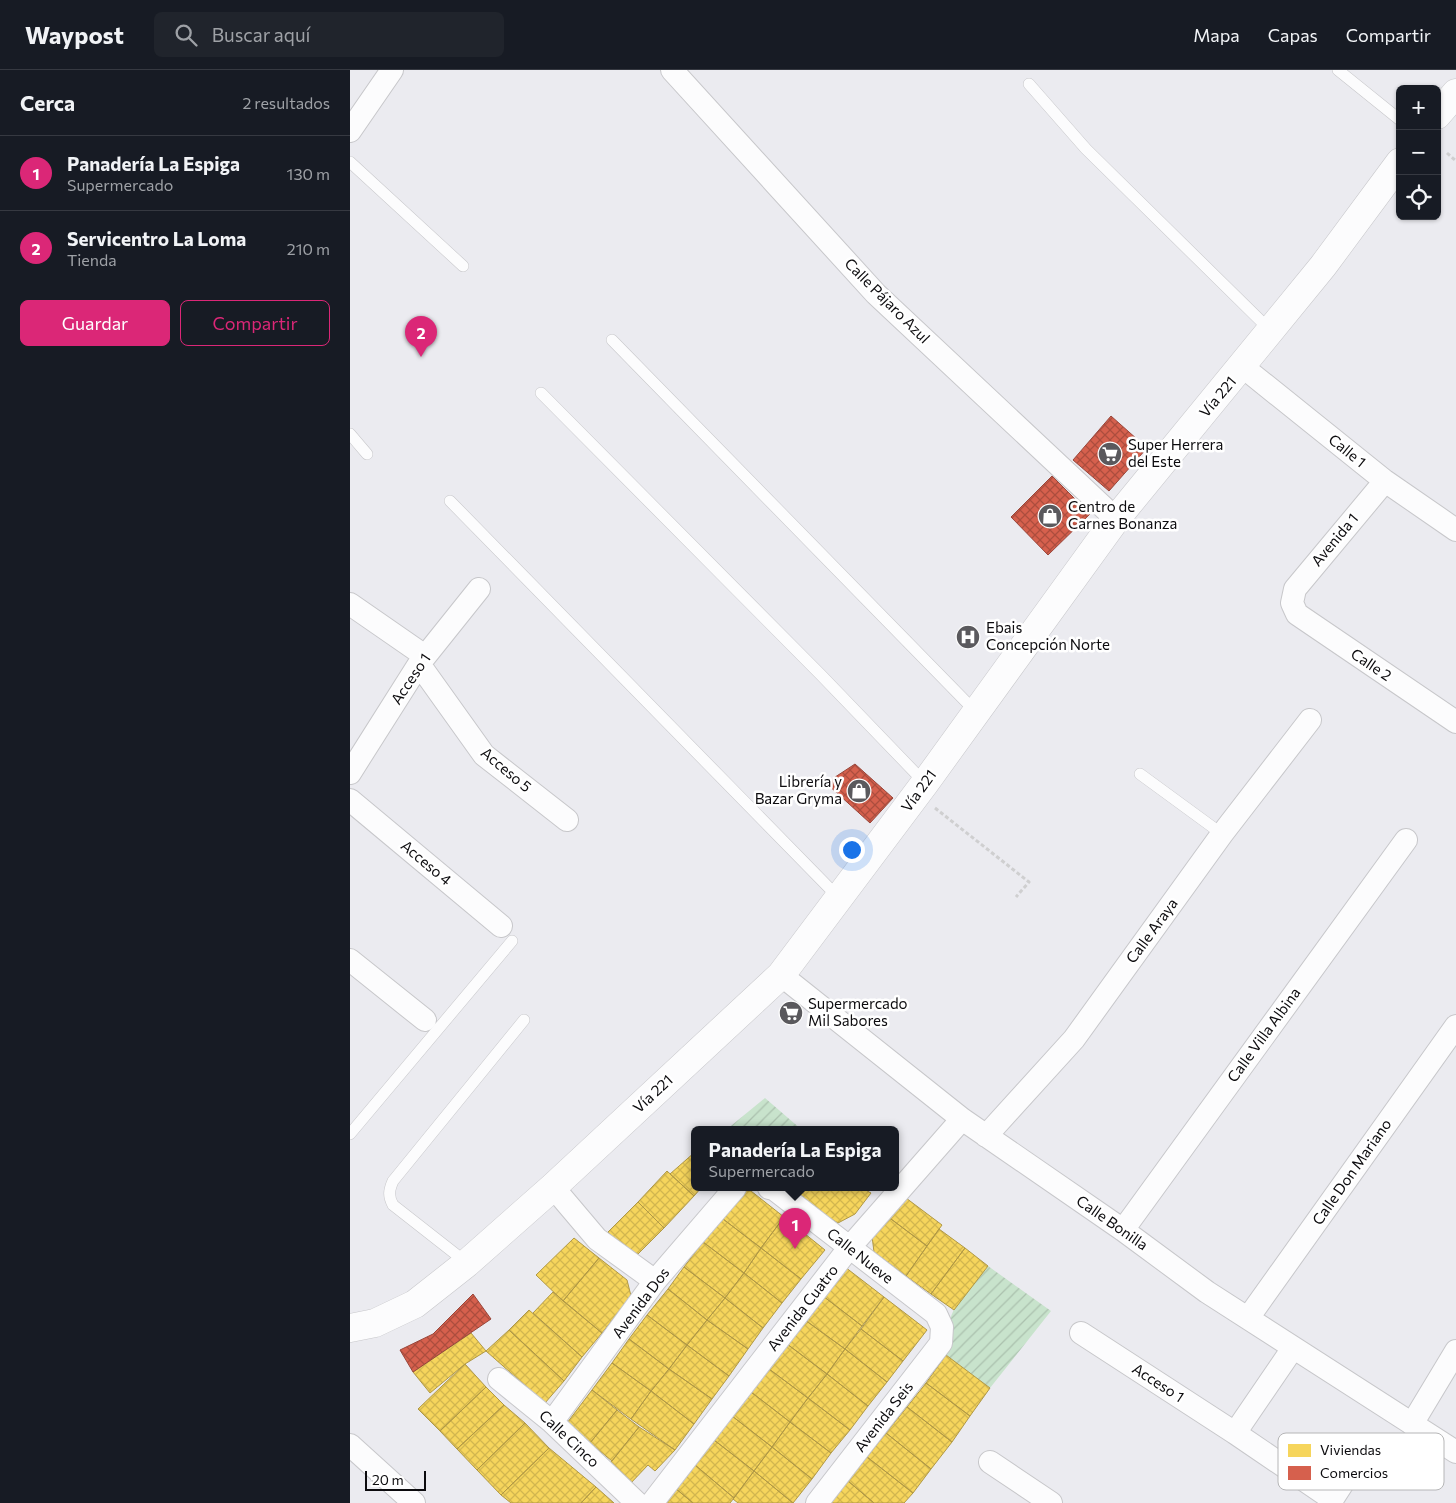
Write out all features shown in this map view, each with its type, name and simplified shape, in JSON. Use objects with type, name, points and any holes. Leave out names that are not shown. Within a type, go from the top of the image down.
[{"type":"main road","points":[[1441,110],[1456,93]]},
{"type":"main road","name":"Vía 221","points":[[350,1328],[375,1323],[415,1304],[467,1263],[553,1187],[781,975],[920,789],[1116,518],[1272,331],[1396,167]]},
{"type":"street","points":[[350,131],[392,70]]},
{"type":"street","name":"Calle Pájaro Azul","points":[[672,70],[876,294],[1116,518]]},
{"type":"street","name":"Calle 1","points":[[1243,367],[1384,481],[1456,530]]},
{"type":"street","name":"Avenida 1","points":[[1292,603],[1295,589],[1384,481]]},
{"type":"street","name":"Acceso 1","points":[[350,773],[422,660],[479,589]]},
{"type":"street","name":"Calle 2","points":[[1292,603],[1297,614],[1456,722]]},
{"type":"street","name":"Acceso 5","points":[[350,604],[422,660],[484,755],[567,820]]},
{"type":"street","name":"Calle Araya","points":[[986,1136],[1074,1039],[1222,834],[1310,720]]},
{"type":"street","name":"Acceso 4","points":[[350,800],[507,934]]},
{"type":"street","name":"Calle Villa Albina","points":[[1123,1230],[1406,840]]},
{"type":"street","points":[[350,960],[425,1020]]},
{"type":"street","name":"Calle Bonilla","points":[[781,975],[962,1119],[1123,1230],[1207,1292],[1426,1433]]},
{"type":"street","name":"Calle Don Mariano","points":[[1248,1318],[1456,1026]]},
{"type":"street","name":"Avenida Cuatro","points":[[899,1191],[962,1119]]},
{"type":"street","points":[[553,1187],[597,1239],[655,1281]]},
{"type":"street","name":"Avenida Dos","points":[[552,1422],[655,1281],[732,1191]]},
{"type":"street","name":"Calle Nueve","points":[[776,1191],[936,1314],[942,1327]]},
{"type":"street","name":"Avenida Cuatro","points":[[652,1503],[849,1248],[899,1191]]},
{"type":"street","name":"Avenida Seis","points":[[817,1503],[941,1343],[942,1327]]},
{"type":"street","name":"Acceso 1","points":[[1081,1333],[1235,1433],[1278,1463]]},
{"type":"street","points":[[1235,1433],[1293,1348]]},
{"type":"street","points":[[1412,1424],[1456,1351]]},
{"type":"street","name":"Calle Cinco","points":[[499,1379],[552,1422],[637,1503]]},
{"type":"street","name":"Calle Bonilla","points":[[1444,1444],[1456,1452]]},
{"type":"street","points":[[350,1446],[414,1503]]},
{"type":"street","points":[[990,1462],[1051,1503]]},
{"type":"street","name":"Acceso 1","points":[[1315,1490],[1331,1501]]},
{"type":"street","points":[[1331,1501],[1338,1490]]},
{"type":"lane","points":[[1338,70],[1396,117]]},
{"type":"lane","points":[[1029,84],[1086,149],[1272,331]]},
{"type":"lane","points":[[350,162],[464,266]]},
{"type":"lane","points":[[612,340],[976,712]]},
{"type":"lane","points":[[541,393],[821,675],[920,789]]},
{"type":"lane","points":[[350,434],[368,454]]},
{"type":"lane","points":[[450,501],[839,898]]},
{"type":"lane","points":[[1140,774],[1222,834]]},
{"type":"lane","points":[[350,1134],[507,934]]},
{"type":"lane","points":[[467,1263],[393,1205],[389,1198],[389,1190],[393,1181],[524,1020]]},
{"type":"path","points":[[1447,153],[1456,161]]},
{"type":"path","points":[[920,789],[1029,882],[1016,897]]},
{"type":"green space","points":[[765,1098],[797,1126],[731,1126]]},
{"type":"green space","points":[[988,1266],[1051,1311],[990,1388],[946,1355],[950,1338],[950,1321],[955,1307]]},
{"type":"building: Viviendas","points":[[691,1156],[691,1191],[698,1191],[694,1196],[670,1174]]},
{"type":"building: Viviendas","points":[[667,1171],[694,1196],[664,1228],[638,1202]]},
{"type":"building: Viviendas","points":[[743,1191],[751,1191],[784,1217],[761,1248],[723,1219]]},
{"type":"building: Viviendas","points":[[867,1191],[871,1193],[855,1214],[838,1223],[820,1212],[796,1192]]},
{"type":"building: Viviendas","points":[[902,1195],[942,1225],[927,1246],[887,1216]]},
{"type":"building: Viviendas","points":[[638,1202],[664,1228],[638,1254],[625,1249],[608,1232]]},
{"type":"building: Viviendas","points":[[887,1216],[927,1246],[906,1276],[874,1252],[872,1236]]},
{"type":"building: Viviendas","points":[[784,1217],[825,1250],[801,1279],[761,1248]]},
{"type":"building: Viviendas","points":[[723,1219],[761,1248],[744,1273],[703,1242]]},
{"type":"building: Viviendas","points":[[939,1229],[965,1248],[931,1294],[906,1276]]},
{"type":"building: Viviendas","points":[[574,1238],[599,1258],[563,1301],[536,1275]]},
{"type":"building: Viviendas","points":[[703,1242],[744,1273],[725,1298],[684,1267]]},
{"type":"building: Viviendas","points":[[761,1248],[801,1279],[782,1303],[744,1273]]},
{"type":"building: Viviendas","points":[[965,1248],[988,1266],[954,1310],[931,1294]]},
{"type":"building: Viviendas","points":[[599,1258],[627,1280],[631,1296],[602,1333],[563,1301]]},
{"type":"building: Viviendas","points":[[684,1267],[725,1298],[707,1320],[668,1289]]},
{"type":"building: Viviendas","points":[[845,1267],[884,1297],[862,1326],[823,1296]]},
{"type":"building: Viviendas","points":[[744,1273],[782,1303],[763,1328],[725,1298]]},
{"type":"building: Viviendas","points":[[668,1289],[707,1320],[687,1345],[647,1315]]},
{"type":"building: Viviendas","points":[[553,1292],[602,1333],[582,1357],[533,1313]]},
{"type":"building: Viviendas","points":[[823,1296],[862,1326],[845,1349],[805,1320]]},
{"type":"building: Viviendas","points":[[884,1297],[927,1330],[903,1361],[861,1329]]},
{"type":"building: Viviendas","points":[[725,1298],[763,1328],[748,1349],[707,1320]]},
{"type":"building: Viviendas","points":[[529,1310],[582,1357],[564,1381],[509,1330]]},
{"type":"building: Viviendas","points":[[647,1315],[687,1345],[669,1369],[629,1339]]},
{"type":"building: Viviendas","points":[[707,1320],[748,1349],[729,1376],[687,1345]]},
{"type":"building: Viviendas","points":[[805,1320],[845,1349],[827,1374],[787,1344]]},
{"type":"building: Viviendas","points":[[861,1329],[903,1361],[887,1382],[845,1349]]},
{"type":"building: Viviendas","points":[[509,1330],[564,1381],[545,1403],[486,1351]]},
{"type":"building: Viviendas","points":[[471,1333],[486,1351],[465,1364],[430,1393],[413,1372]]},
{"type":"building: Viviendas","points":[[629,1339],[669,1369],[651,1391],[612,1363]]},
{"type":"building: Viviendas","points":[[787,1344],[827,1374],[808,1398],[769,1369]]},
{"type":"building: Viviendas","points":[[687,1345],[729,1376],[712,1399],[669,1369]]},
{"type":"building: Viviendas","points":[[845,1349],[887,1382],[868,1406],[827,1374]]},
{"type":"building: Viviendas","points":[[946,1355],[990,1388],[970,1416],[926,1383]]},
{"type":"building: Viviendas","points":[[612,1363],[651,1391],[631,1419],[592,1390]]},
{"type":"building: Viviendas","points":[[465,1364],[486,1387],[440,1431],[418,1409]]},
{"type":"building: Viviendas","points":[[669,1369],[712,1399],[694,1424],[651,1391]]},
{"type":"building: Viviendas","points":[[769,1369],[808,1398],[790,1422],[751,1392]]},
{"type":"building: Viviendas","points":[[827,1374],[868,1406],[850,1430],[808,1398]]},
{"type":"building: Viviendas","points":[[926,1383],[970,1416],[952,1442],[907,1407]]},
{"type":"building: Viviendas","points":[[486,1387],[504,1405],[457,1449],[440,1431]]},
{"type":"building: Viviendas","points":[[592,1390],[617,1410],[590,1443],[567,1423]]},
{"type":"building: Viviendas","points":[[651,1391],[694,1424],[675,1450],[631,1419]]},
{"type":"building: Viviendas","points":[[751,1392],[790,1422],[772,1447],[732,1416]]},
{"type":"building: Viviendas","points":[[808,1398],[850,1430],[831,1453],[790,1422]]},
{"type":"building: Viviendas","points":[[504,1405],[525,1423],[477,1470],[457,1449]]},
{"type":"building: Viviendas","points":[[907,1407],[952,1442],[931,1469],[886,1433]]},
{"type":"building: Viviendas","points":[[617,1410],[639,1427],[612,1461],[590,1443]]},
{"type":"building: Viviendas","points":[[732,1416],[772,1447],[754,1471],[714,1440]]},
{"type":"building: Viviendas","points":[[790,1422],[831,1453],[812,1479],[772,1447]]},
{"type":"building: Viviendas","points":[[525,1423],[549,1448],[501,1495],[477,1470]]},
{"type":"building: Viviendas","points":[[639,1427],[675,1450],[655,1471],[648,1465],[629,1485],[607,1467]]},
{"type":"building: Viviendas","points":[[886,1433],[931,1469],[913,1493],[867,1457]]},
{"type":"building: Viviendas","points":[[714,1440],[754,1471],[734,1498],[695,1465]]},
{"type":"building: Viviendas","points":[[772,1447],[812,1479],[793,1503],[754,1471]]},
{"type":"building: Viviendas","points":[[549,1448],[596,1487],[581,1503],[511,1503],[501,1495]]},
{"type":"building: Viviendas","points":[[867,1457],[913,1493],[904,1503],[874,1503],[848,1481]]},
{"type":"building: Viviendas","points":[[695,1465],[734,1498],[730,1503],[693,1503],[675,1488]]},
{"type":"building: Viviendas","points":[[754,1471],[793,1503],[738,1503],[733,1499]]},
{"type":"building: Viviendas","points":[[848,1481],[874,1503],[830,1503]]},
{"type":"building: Viviendas","points":[[596,1487],[614,1503],[581,1503]]},
{"type":"building: Viviendas","points":[[675,1488],[693,1503],[664,1503]]},
{"type":"building: Comercios","name":"Super Herrera del Este","points":[[1111,416],[1147,448],[1109,491],[1073,460]]},
{"type":"building: Comercios","name":"Centro de Carnes Bonanza","points":[[1052,476],[1090,514],[1048,555],[1011,517]]},
{"type":"building: Comercios","name":"Librería y Bazar Gryma","points":[[855,764],[893,798],[870,823],[826,783]]},
{"type":"building: Comercios","points":[[473,1294],[491,1319],[413,1372],[400,1350],[433,1334]]},
{"type":"place","name":"Servicentro La Loma","points":[[421,357]]},
{"type":"place","name":"Super Herrera del Este","points":[[1110,454]]},
{"type":"place","name":"Centro de Carnes Bonanza","points":[[1050,516]]},
{"type":"place","name":"Ebais Concepción Norte","points":[[968,637]]},
{"type":"place","name":"Librería y Bazar Gryma","points":[[859,791]]},
{"type":"place","name":"Supermercado Mil Sabores","points":[[791,1013]]},
{"type":"place","name":"Panadería La Espiga","points":[[795,1249]]}]
